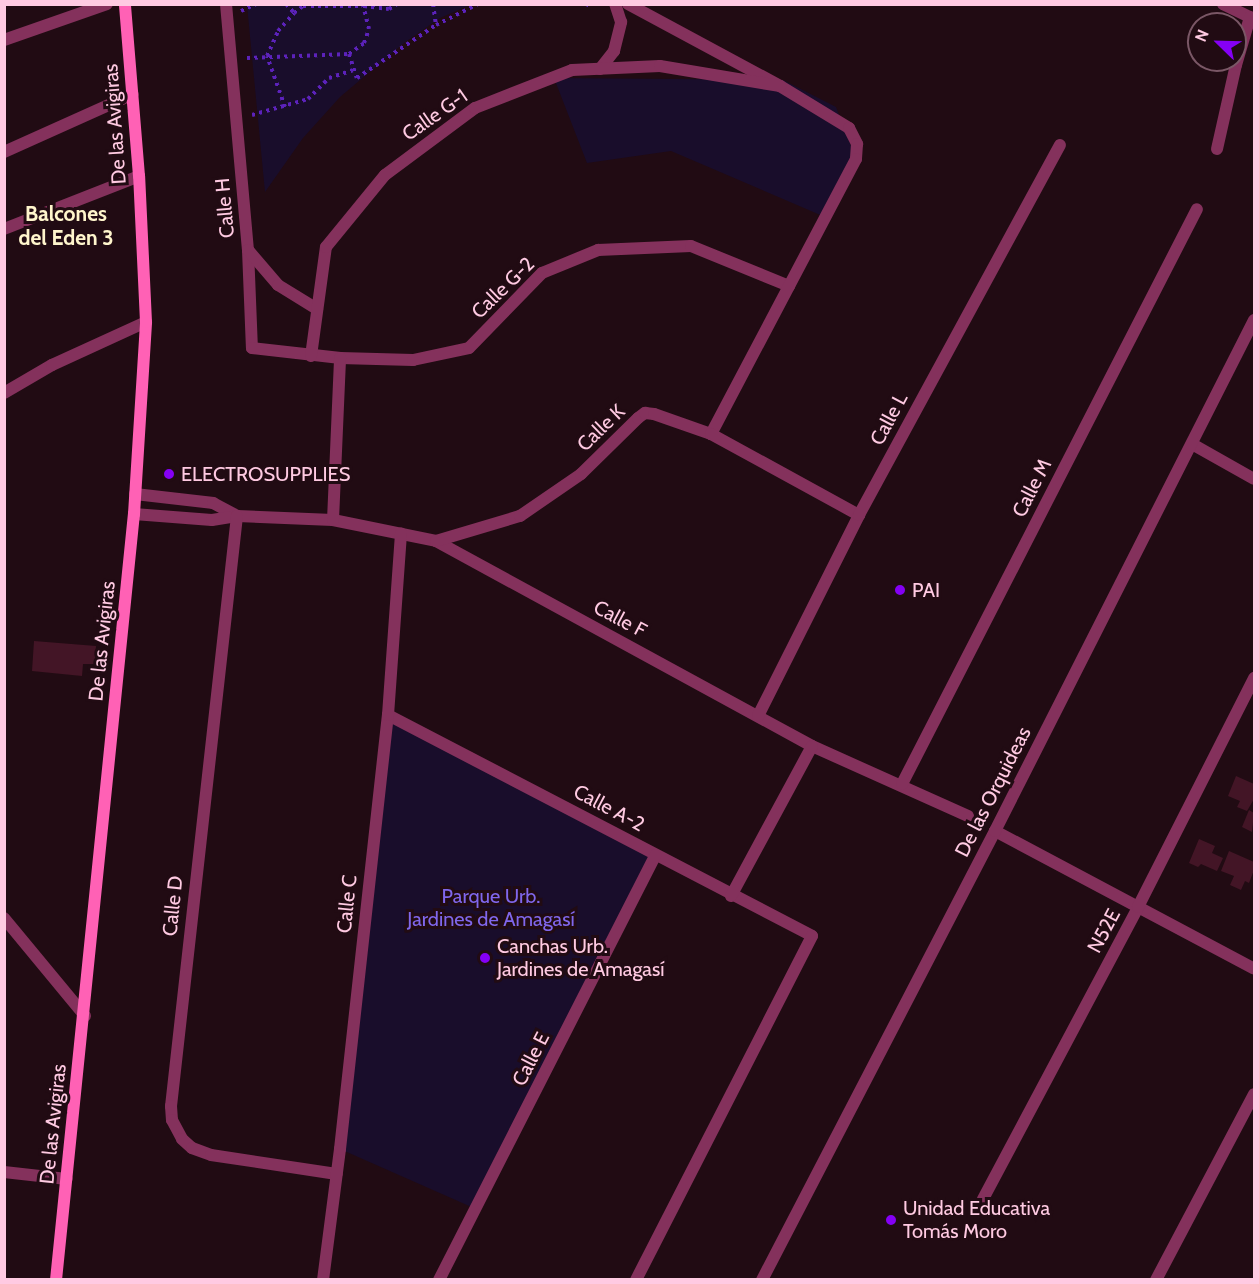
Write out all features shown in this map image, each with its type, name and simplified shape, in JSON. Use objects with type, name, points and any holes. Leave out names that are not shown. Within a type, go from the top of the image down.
[{"type":"street","points":[[4,40],[107,4]]},
{"type":"street","name":"De las Avigiras","points":[[56,1280],[85,1016],[134,514],[146,322],[139,176],[125,4]]},
{"type":"street","name":"Calle H","points":[[226,4],[248,250],[249,342],[252,348],[311,356]]},
{"type":"street","points":[[600,69],[614,51],[621,22],[615,4]]},
{"type":"street","points":[[628,4],[780,86],[849,128],[857,144],[856,159],[711,434]]},
{"type":"street","points":[[1217,148],[1236,65],[1252,18],[1223,4]]},
{"type":"street","name":"Calle G-1","points":[[311,356],[326,247],[385,175],[475,108],[572,70],[660,66],[780,86]]},
{"type":"street","points":[[4,152],[133,94]]},
{"type":"street","name":"Calle L","points":[[758,716],[859,515],[1060,145]]},
{"type":"street","points":[[4,230],[139,176]]},
{"type":"street","name":"Calle M","points":[[902,784],[1197,209]]},
{"type":"street","name":"Calle G-2","points":[[311,356],[413,360],[469,348],[542,273],[598,250],[691,246],[789,286]]},
{"type":"street","points":[[248,250],[278,285],[317,309]]},
{"type":"street","points":[[4,393],[51,365],[146,322]]},
{"type":"street","name":"De las Orquideas","points":[[762,1280],[995,831],[1254,322]]},
{"type":"street","points":[[333,520],[340,358]]},
{"type":"street","name":"Calle K","points":[[436,541],[520,516],[581,474],[645,413],[711,434],[859,515]]},
{"type":"street","points":[[1192,444],[1254,479]]},
{"type":"street","name":"Calle F","points":[[135,494],[213,503],[237,516]]},
{"type":"street","name":"Calle F","points":[[134,514],[212,520],[237,516],[333,520],[401,532],[436,541],[812,746],[902,784],[968,816]]},
{"type":"street","name":"Calle D","points":[[237,516],[171,1106],[172,1120],[182,1139],[192,1148],[211,1155],[337,1174]]},
{"type":"street","name":"Calle C","points":[[323,1280],[388,715],[401,532]]},
{"type":"street","name":"N52E","points":[[983,1200],[1138,907],[1254,678]]},
{"type":"street","name":"Calle A-2","points":[[388,715],[731,896],[812,936],[636,1280]]},
{"type":"street","points":[[731,896],[812,746]]},
{"type":"street","points":[[995,831],[1254,969]]},
{"type":"street","name":"Calle E","points":[[439,1280],[656,855]]},
{"type":"street","points":[[4,918],[85,1016]]},
{"type":"street","points":[[1156,1280],[1254,1094]]},
{"type":"street","points":[[4,1172],[67,1179]]},
{"type":"path","points":[[286,4],[294,13]]},
{"type":"path","points":[[285,107],[267,56],[278,31],[294,13],[303,6],[363,5],[389,9],[397,4]]},
{"type":"path","points":[[433,4],[436,25]]},
{"type":"path","points":[[349,54],[357,78],[436,25],[478,4]]},
{"type":"path","points":[[232,59],[349,54],[364,43],[369,29],[363,5]]},
{"type":"path","points":[[237,119],[308,99],[329,78],[353,70]]},
{"type":"green space","points":[[247,4],[470,5],[440,18],[404,43],[340,97],[303,138],[265,192]]},
{"type":"green space","points":[[554,78],[783,80],[836,107],[855,156],[825,217],[671,151],[587,163]]},
{"type":"green space","name":"Parque Urb. Jardines de Amagasí","points":[[388,715],[656,855],[476,1209],[340,1149]]},
{"type":"building","points":[[34,641],[96,646],[95,664],[83,664],[82,676],[32,671]]},
{"type":"building","points":[[1236,776],[1254,784],[1254,799],[1247,811],[1237,807],[1240,801],[1228,796]]},
{"type":"building","points":[[1249,810],[1254,813],[1252,832],[1242,827]]},
{"type":"building","points":[[1199,839],[1215,846],[1212,853],[1223,858],[1217,871],[1201,864],[1198,867],[1189,863]]},
{"type":"building","points":[[1229,851],[1254,862],[1254,870],[1249,883],[1245,881],[1241,890],[1230,885],[1234,876],[1221,871]]},
{"type":"place","name":"ELECTROSUPPLIES","points":[[169,474]]},
{"type":"place","name":"PAI","points":[[900,590]]},
{"type":"place","name":"Canchas Urb. Jardines de Amagasí","points":[[485,958]]},
{"type":"place","name":"Unidad Educativa Tomás Moro","points":[[891,1220]]},
{"type":"district","name":"Balcones del Eden 3","points":[[66,226]]}]
